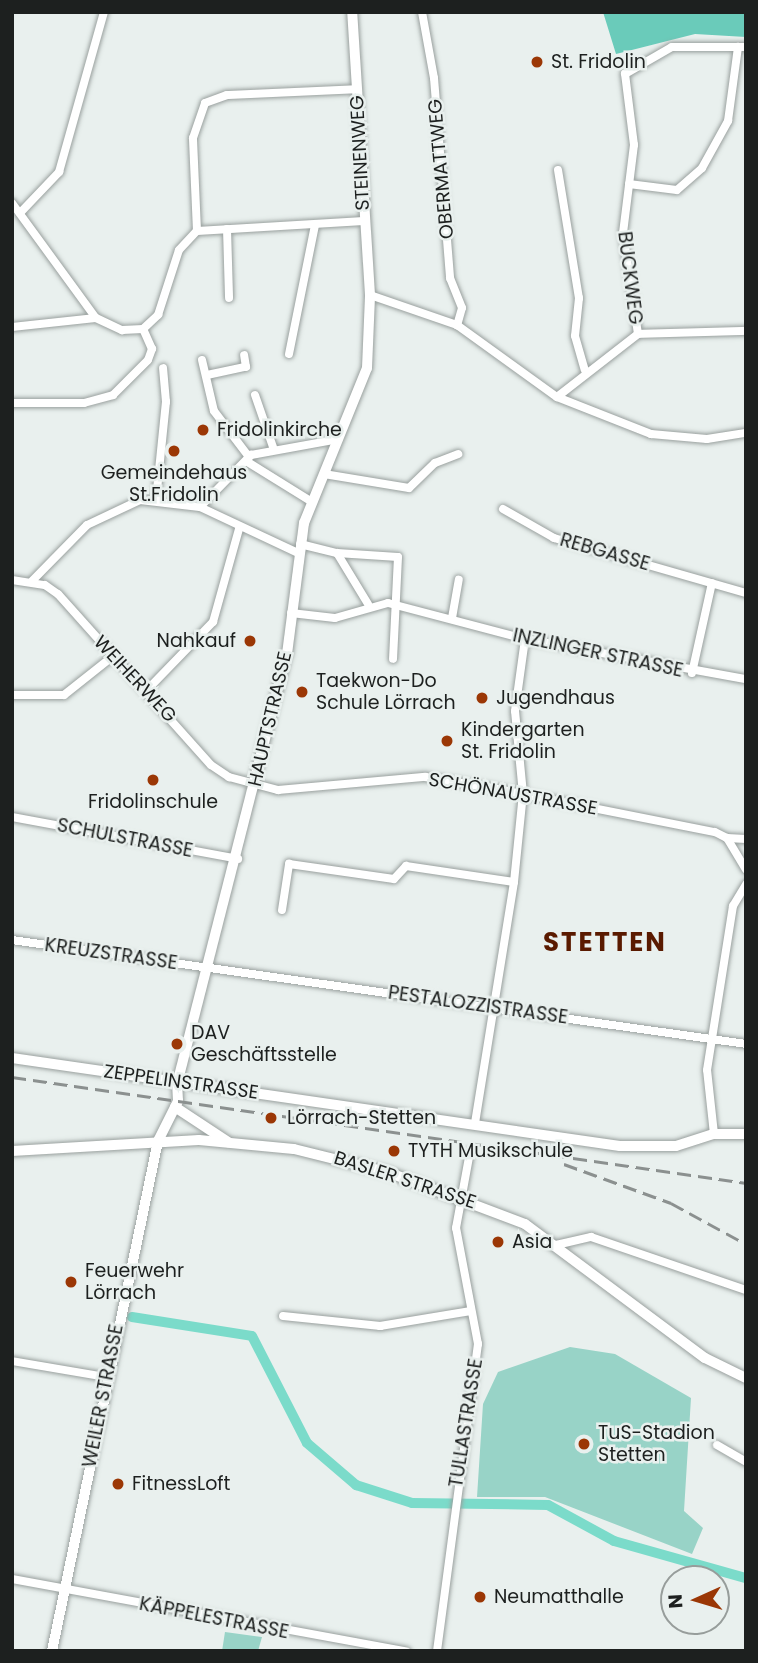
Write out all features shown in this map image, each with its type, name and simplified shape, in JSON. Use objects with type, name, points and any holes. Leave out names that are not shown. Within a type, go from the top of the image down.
[{"type":"main road","name":"ZEPPELINSTRASSE","points":[[12,1058],[177,1084],[475,1123],[644,1149],[714,1134],[746,1134]]},
{"type":"main road","name":"HAUPTSTRASSE","points":[[158,1141],[175,1107],[177,1084]]},
{"type":"main road","points":[[175,1107],[228,1142]]},
{"type":"main road","name":"BASLER STRASSE","points":[[12,1151],[158,1141],[228,1142],[336,1157],[462,1196],[556,1245],[705,1357],[746,1378]]},
{"type":"street","points":[[20,213],[59,172],[104,12]]},
{"type":"street","name":"STEINENWEG","points":[[352,12],[370,295]]},
{"type":"street","name":"OBERMATTWEG","points":[[422,12],[434,78],[450,278],[462,308],[457,325]]},
{"type":"street","name":"BUCKWEG","points":[[557,397],[585,370],[638,334],[623,233],[634,145],[625,74],[672,47],[742,47]]},
{"type":"street","points":[[629,184],[677,190],[702,168],[728,121],[742,47]]},
{"type":"street","points":[[12,203],[96,318],[112,328],[143,329],[158,315],[180,250],[197,231],[193,138],[205,103],[226,95],[357,89]]},
{"type":"street","points":[[558,170],[579,298],[575,336],[585,370]]},
{"type":"street","points":[[197,231],[364,221]]},
{"type":"street","points":[[289,354],[295,351],[315,225]]},
{"type":"street","points":[[227,229],[229,298]]},
{"type":"street","points":[[370,295],[457,325],[557,397],[651,434],[707,439],[746,433]]},
{"type":"street","name":"HAUPTSTRASSE","points":[[177,1084],[211,967],[255,784],[291,613],[299,549],[312,502],[367,368],[370,295]]},
{"type":"street","points":[[12,327],[96,318]]},
{"type":"street","points":[[12,403],[100,401],[133,380],[152,349],[143,329]]},
{"type":"street","points":[[638,334],[746,331]]},
{"type":"street","points":[[207,375],[246,367],[244,355]]},
{"type":"street","points":[[202,360],[214,411],[247,459],[312,502]]},
{"type":"street","points":[[156,500],[166,402],[163,368]]},
{"type":"street","points":[[255,395],[273,447]]},
{"type":"street","points":[[200,507],[247,459],[273,447],[339,439]]},
{"type":"street","points":[[324,474],[409,488],[435,463],[458,454]]},
{"type":"street","points":[[33,581],[105,512],[156,500],[200,507],[239,529],[299,549],[398,557],[393,659]]},
{"type":"street","name":"REBGASSE","points":[[503,509],[554,538],[746,593]]},
{"type":"street","points":[[146,690],[213,622],[239,529]]},
{"type":"street","points":[[337,553],[368,604]]},
{"type":"street","name":"WEIHERWEG","points":[[12,580],[33,581],[58,594],[219,772],[255,784]]},
{"type":"street","points":[[452,618],[459,580]]},
{"type":"street","points":[[692,673],[712,583]]},
{"type":"street","name":"INZLINGER STRASSE","points":[[291,613],[335,618],[368,604],[396,605],[525,639],[692,673],[746,679]]},
{"type":"street","points":[[475,1123],[514,882],[523,794],[515,711],[525,639]]},
{"type":"street","points":[[12,695],[64,695],[113,656]]},
{"type":"street","name":"SCHÖNAUSTRASSE","points":[[255,784],[300,791],[425,777],[523,794],[727,838],[746,839]]},
{"type":"street","name":"SCHULSTRASSE","points":[[12,817],[237,859]]},
{"type":"street","points":[[727,838],[746,870]]},
{"type":"street","points":[[282,910],[289,864],[394,879],[406,866],[514,882]]},
{"type":"street","points":[[714,1134],[707,1090],[711,1040],[733,906],[746,884]]},
{"type":"street","name":"KREUZSTRASSE","points":[[12,940],[211,967]]},
{"type":"street","name":"PESTALOZZISTRASSE","points":[[211,967],[746,1044]]},
{"type":"street","name":"WEILER STRASSE","points":[[52,1651],[106,1377],[158,1141]]},
{"type":"street","name":"TULLASTRASSE","points":[[437,1651],[452,1511],[476,1369],[471,1311],[456,1228],[470,1152]]},
{"type":"street","points":[[556,1245],[590,1237],[746,1290]]},
{"type":"street","points":[[283,1316],[380,1326],[471,1311]]},
{"type":"street","points":[[12,1361],[106,1377]]},
{"type":"street","points":[[717,1445],[746,1462]]},
{"type":"street","name":"KÄPPELESTRASSE","points":[[12,1579],[406,1651]]},
{"type":"green space","points":[[603,12],[746,12],[746,37],[695,34],[616,54]]},
{"type":"green space","name":"TuS-Stadion Stetten","points":[[570,1347],[615,1354],[691,1398],[684,1511],[703,1528],[692,1554],[545,1497],[477,1497],[483,1404],[498,1372]]},
{"type":"green space","points":[[225,1632],[262,1637],[258,1651],[222,1651]]},
{"type":"waterway","points":[[132,1317],[252,1336],[307,1443],[356,1485],[412,1503],[548,1505],[614,1541],[746,1578]]},
{"type":"railway","points":[[12,1077],[746,1183]]},
{"type":"railway","points":[[564,1164],[671,1203],[746,1244]]},
{"type":"place","name":"St. Fridolin","points":[[537,62]]},
{"type":"place","name":"Fridolinkirche","points":[[203,430]]},
{"type":"place","name":"Gemeindehaus St.Fridolin","points":[[174,451]]},
{"type":"place","name":"Nahkauf","points":[[250,641]]},
{"type":"place","name":"Taekwon-Do Schule Lörrach","points":[[302,692]]},
{"type":"place","name":"Jugendhaus","points":[[482,698]]},
{"type":"place","name":"Kindergarten St. Fridolin","points":[[447,741]]},
{"type":"place","name":"Fridolinschule","points":[[153,780]]},
{"type":"place","name":"DAV Geschäftsstelle","points":[[177,1044]]},
{"type":"place","name":"Lörrach-Stetten","points":[[271,1118]]},
{"type":"place","name":"TYTH Musikschule","points":[[394,1151]]},
{"type":"place","name":"Asia","points":[[498,1242]]},
{"type":"place","name":"Feuerwehr Lörrach","points":[[71,1282]]},
{"type":"place","name":"TuS-Stadion Stetten","points":[[584,1444]]},
{"type":"place","name":"FitnessLoft","points":[[118,1484]]},
{"type":"place","name":"Neumatthalle","points":[[480,1597]]},
{"type":"district","name":"STETTEN","points":[[605,943]]}]
